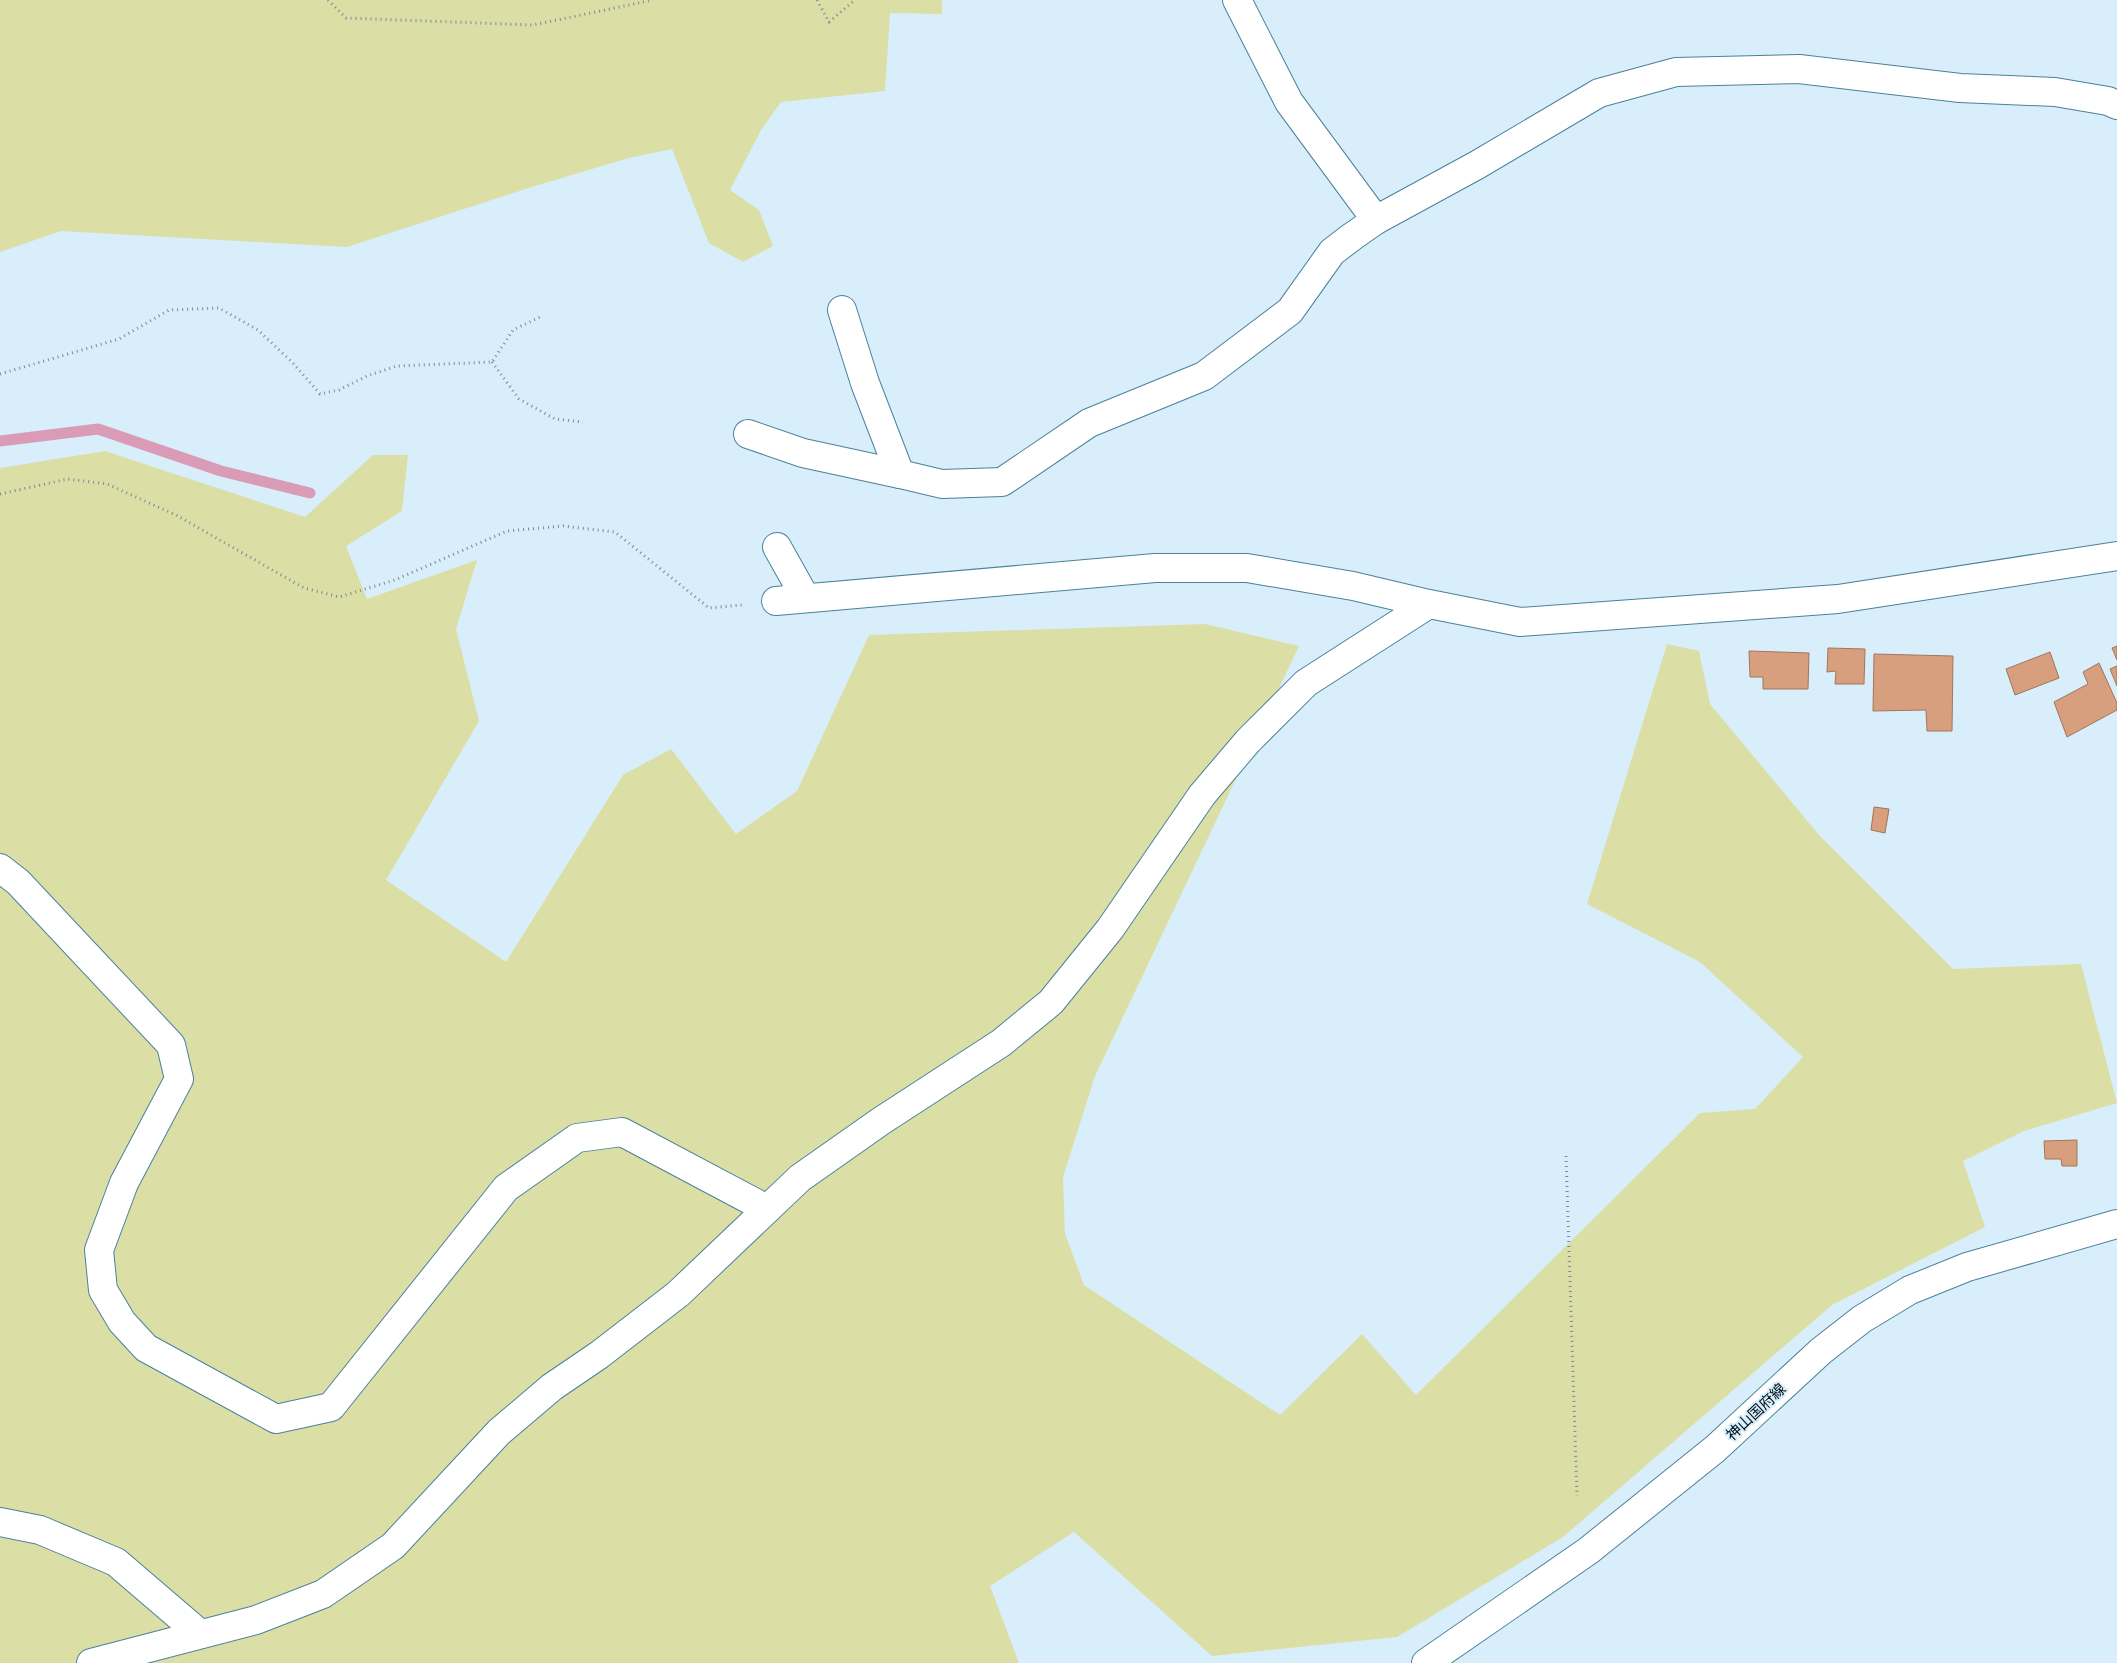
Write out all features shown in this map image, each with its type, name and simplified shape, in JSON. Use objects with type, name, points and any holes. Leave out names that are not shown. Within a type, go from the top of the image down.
[{"type":"street","points":[[1237,0],[1289,102],[1376,220]]},
{"type":"street","points":[[748,434],[803,454],[942,484],[1002,482],[1089,422],[1204,376],[1290,311],[1332,252],[1376,220],[1477,165],[1599,93],[1676,72],[1799,69],[1960,88],[2055,92],[2108,101],[2117,105]]},
{"type":"street","points":[[842,310],[865,382],[900,474]]},
{"type":"street","points":[[777,547],[805,597]]},
{"type":"street","points":[[776,601],[1155,568],[1248,568],[1353,586],[1429,604],[1520,622],[1838,598],[2117,556]]},
{"type":"street","points":[[91,1663],[256,1620],[323,1594],[393,1546],[499,1432],[552,1387],[599,1355],[678,1294],[800,1178],[881,1121],[1001,1044],[1051,1002],[1110,929],[1202,795],[1248,741],[1306,683],[1429,604]]},
{"type":"street","points":[[0,868],[18,882],[171,1045],[179,1079],[124,1183],[99,1250],[103,1290],[122,1322],[146,1348],[276,1419],[331,1407],[506,1188],[577,1138],[622,1132],[767,1209]]},
{"type":"street","name":"神山国府線","points":[[1426,1663],[1588,1551],[1716,1449],[1821,1351],[1862,1320],[1910,1290],[1967,1267],[2117,1224]]},
{"type":"street","points":[[0,1522],[40,1530],[116,1562],[200,1634]]},
{"type":"path","points":[[328,0],[346,18],[533,25],[653,0]]},
{"type":"path","points":[[817,0],[829,22],[855,0]]},
{"type":"path","points":[[0,374],[119,339],[169,310],[219,308],[258,330],[293,363],[320,394],[339,390],[367,376],[397,366],[492,362]]},
{"type":"path","points":[[492,362],[513,330],[540,317]]},
{"type":"path","points":[[492,362],[519,399],[555,419],[582,422]]},
{"type":"path","points":[[0,494],[68,479],[107,484],[176,515],[304,588],[339,597],[395,580],[507,531],[563,526],[615,532],[709,608],[776,601]]},
{"type":"path","points":[[1566,1156],[1577,1496]]},
{"type":"green space","points":[[0,0],[942,0],[942,14],[890,13],[885,91],[781,102],[761,130],[730,190],[759,210],[773,246],[743,262],[709,243],[672,149],[629,158],[535,186],[347,247],[61,231],[0,252]]},
{"type":"green space","points":[[105,451],[305,517],[373,455],[408,455],[402,511],[346,546],[367,599],[477,560],[456,629],[479,721],[386,880],[506,962],[623,775],[671,749],[736,834],[797,791],[869,635],[1205,624],[1299,646],[1095,1076],[1063,1177],[1065,1234],[1084,1285],[1280,1415],[1362,1334],[1416,1395],[1700,1113],[1755,1109],[1803,1057],[1700,962],[1587,904],[1667,644],[1699,651],[1710,704],[1819,835],[1953,969],[2081,964],[2117,1103],[2024,1131],[1963,1161],[1985,1227],[1832,1305],[1563,1537],[1397,1637],[1212,1656],[1074,1532],[990,1586],[1019,1663],[0,1663],[0,468]]},
{"type":"building","points":[[2117,646],[2117,660],[2112,648]]},
{"type":"building","points":[[1828,648],[1865,649],[1864,684],[1835,684],[1836,671],[1827,672]]},
{"type":"building","points":[[1749,651],[1809,653],[1808,689],[1763,689],[1763,677],[1750,677]]},
{"type":"building","points":[[2050,652],[2059,678],[2015,695],[2006,669]]},
{"type":"building","points":[[1874,654],[1953,656],[1952,731],[1927,731],[1926,710],[1873,711]]},
{"type":"building","points":[[2099,663],[2117,703],[2117,710],[2067,737],[2054,702],[2088,684],[2083,672]]},
{"type":"building","points":[[2117,666],[2117,686],[2110,669]]},
{"type":"building","points":[[1874,807],[1889,809],[1885,833],[1871,830]]},
{"type":"building","points":[[2077,1140],[2077,1166],[2062,1166],[2061,1159],[2045,1159],[2044,1141]]},
{"type":"waterway","points":[[0,441],[98,429],[221,471],[310,493]]}]
